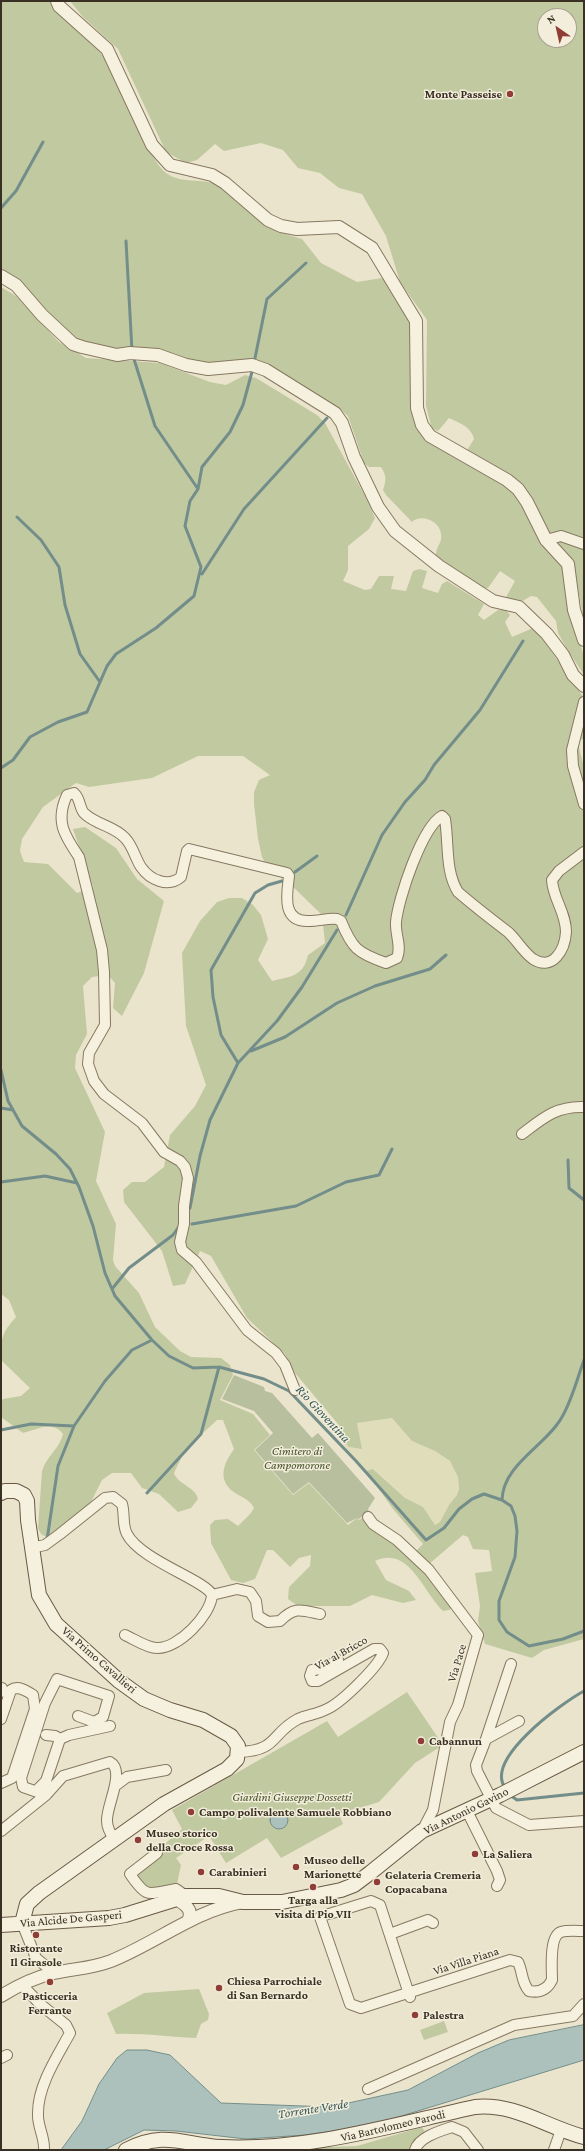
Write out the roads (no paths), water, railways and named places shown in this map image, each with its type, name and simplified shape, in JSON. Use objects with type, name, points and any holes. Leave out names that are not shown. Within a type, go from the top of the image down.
[{"type":"main road","name":"Via Primo Cavallieri","points":[[1,1493],[5,1491],[16,1491],[24,1495],[27,1501],[31,1548],[39,1595],[56,1624],[119,1681],[144,1699],[170,1710],[203,1720],[226,1733],[236,1741],[239,1752]]},
{"type":"main road","points":[[22,1923],[27,1904],[39,1893],[164,1804],[227,1768],[237,1759],[239,1752]]},
{"type":"main road","name":"Via Antonio Gavino","points":[[181,1897],[219,1896],[243,1902],[288,1902],[341,1890],[354,1884],[370,1873],[422,1831],[467,1811],[584,1752]]},
{"type":"main road","name":"Via Alcide De Gasperi","points":[[1,1925],[109,1918],[125,1915],[181,1897]]},
{"type":"main road","name":"Via Bartolomeo Parodi","points":[[126,2150],[143,2143],[175,2139],[220,2147],[285,2145],[345,2138],[468,2108],[489,2105],[516,2110],[561,2130],[584,2136]]},
{"type":"street","points":[[57,1],[59,6],[107,49],[152,145],[170,165],[212,175],[268,220],[281,226],[297,229],[339,227],[372,248],[416,321],[418,408],[422,425],[430,436],[506,480],[518,489],[527,502],[546,540],[568,564],[574,610],[584,640]]},
{"type":"street","points":[[1,276],[16,285],[42,315],[73,344],[117,355],[130,353],[154,354],[186,365],[208,369],[252,365],[266,370],[336,413],[342,423],[354,457],[378,507],[395,530],[439,566],[493,601],[519,607],[546,634],[563,655],[574,675],[584,686]]},
{"type":"street","points":[[546,540],[561,536],[584,544]]},
{"type":"street","points":[[584,702],[572,750],[573,766],[584,804]]},
{"type":"street","points":[[295,1390],[285,1365],[276,1353],[247,1330],[196,1262],[182,1250],[180,1242],[184,1224],[184,1206],[188,1178],[185,1167],[180,1160],[164,1152],[142,1123],[104,1094],[91,1074],[88,1064],[89,1053],[103,1029],[106,1017],[102,950],[79,857],[70,844],[61,824],[61,814],[67,795],[71,792],[76,795],[86,815],[122,834],[130,843],[142,869],[165,883],[172,883],[181,877],[189,849],[287,873],[289,876],[286,902],[296,918],[302,921],[333,919],[341,921],[352,944],[366,955],[386,963],[397,958],[399,952],[400,947],[396,936],[396,922],[400,898],[409,870],[430,828],[442,816],[445,819],[449,868],[452,883],[458,892],[512,936],[532,959],[540,962],[547,963],[554,960],[562,951],[565,942],[565,918],[552,888],[552,880],[559,871],[584,852]]},
{"type":"street","points":[[522,1134],[544,1116],[560,1110],[584,1106]]},
{"type":"street","points":[[31,1548],[45,1544],[105,1498],[113,1497],[122,1504],[124,1528],[135,1546],[171,1569],[206,1587],[212,1595]]},
{"type":"street","name":"Via Pace","points":[[368,1516],[373,1524],[397,1540],[429,1570],[478,1635],[458,1705],[449,1727],[433,1810],[422,1831]]},
{"type":"street","points":[[212,1595],[237,1589],[250,1592],[256,1601],[258,1616],[268,1622],[280,1621],[286,1614],[295,1610],[320,1614]]},
{"type":"street","points":[[125,1635],[156,1648],[174,1643],[195,1626],[208,1611],[212,1595]]},
{"type":"street","name":"Via al Bricco","points":[[239,1752],[262,1749],[299,1719],[326,1710],[337,1703],[364,1678],[383,1654],[380,1649],[374,1649],[318,1682],[312,1681],[310,1676],[312,1670],[324,1669],[338,1660]]},
{"type":"street","points":[[510,1664],[476,1766],[476,1771],[495,1797],[499,1811],[529,1825],[584,1821]]},
{"type":"street","points":[[46,1796],[23,1787],[20,1778],[45,1703],[57,1679],[109,1696],[103,1717],[94,1722],[78,1716]]},
{"type":"street","points":[[1,1719],[11,1690],[21,1688],[33,1695],[36,1705],[35,1709],[12,1778],[1,1783]]},
{"type":"street","points":[[486,1739],[519,1721]]},
{"type":"street","points":[[46,1796],[39,1788],[46,1781],[60,1739],[69,1735],[110,1726]]},
{"type":"street","points":[[46,1734],[60,1739]]},
{"type":"street","points":[[3,1828],[46,1796],[59,1779],[67,1774],[110,1762],[114,1764],[117,1772],[115,1786],[108,1808],[107,1822],[109,1831],[114,1839]]},
{"type":"street","points":[[115,1786],[127,1777],[166,1770]]},
{"type":"street","points":[[467,1811],[497,1871],[500,1880],[497,1886]]},
{"type":"street","points":[[157,1853],[130,1874],[142,1891],[150,1893],[176,1889],[190,1910],[190,1917],[188,1921]]},
{"type":"street","points":[[371,1901],[380,1905],[390,1934],[409,1995],[361,2008],[350,2004],[327,1935],[324,1915],[371,1901]]},
{"type":"street","name":"Via Antonio Gavino","points":[[1,1996],[22,1984],[54,1973],[91,1968],[113,1960],[220,1906],[243,1902]]},
{"type":"street","points":[[390,1934],[428,1920],[433,1923]]},
{"type":"street","points":[[22,1923],[36,1958],[54,1973]]},
{"type":"street","points":[[584,1924],[584,1936]]},
{"type":"street","name":"Via Villa Piana","points":[[409,1995],[510,1960],[518,1962],[521,1968],[523,1982],[529,1991],[535,1992],[545,1989],[552,1980],[555,1936],[561,1932],[584,1930]]},
{"type":"street","points":[[22,1984],[40,2004],[66,2026],[70,2033],[50,2069],[40,2097],[37,2114],[44,2140],[44,2150]]},
{"type":"street","points":[[368,2089],[514,2025],[573,2016],[584,2004]]},
{"type":"street","points":[[415,2150],[418,2143],[424,2139],[445,2129],[454,2127],[464,2132],[478,2150]]},
{"type":"street","points":[[554,2150],[561,2130]]},
{"type":"water","points":[[275,1811],[283,1811],[288,1816],[286,1827],[283,1829],[275,1829],[270,1824],[270,1816]]},
{"type":"water","name":"Torrente Verde","points":[[584,2025],[584,2060],[369,2126],[305,2135],[246,2139],[176,2131],[144,2130],[104,2150],[61,2150],[82,2121],[99,2084],[117,2058],[127,2050],[147,2050],[170,2055],[221,2103],[330,2107],[408,2090],[478,2053],[509,2040]]},
{"type":"waterway","points":[[1,208],[16,191],[43,142]]},
{"type":"waterway","points":[[126,241],[132,351]]},
{"type":"waterway","points":[[254,363],[267,299],[306,263]]},
{"type":"waterway","points":[[133,356],[155,426],[198,489]]},
{"type":"waterway","points":[[1,768],[13,760],[30,737],[58,722],[87,712],[107,666],[116,654],[156,628],[194,596],[201,567],[185,526],[190,501],[198,489],[202,467],[230,432],[243,405],[253,368]]},
{"type":"waterway","points":[[202,574],[244,509],[327,418]]},
{"type":"waterway","points":[[17,517],[41,540],[59,567],[65,605],[80,654],[100,682]]},
{"type":"waterway","points":[[346,915],[382,835],[405,802],[425,780],[434,765],[480,710],[523,641]]},
{"type":"waterway","points":[[295,872],[317,856]]},
{"type":"waterway","points":[[238,1063],[221,1035],[213,997],[211,970],[255,893],[268,885],[282,881]]},
{"type":"waterway","points":[[190,1208],[200,1156],[210,1120],[238,1063],[277,1021],[302,987],[337,930]]},
{"type":"waterway","points":[[251,1051],[285,1037],[337,1003],[375,986],[430,969],[446,955]]},
{"type":"waterway","name":"Rio Gioventina","points":[[1,1070],[8,1101],[22,1126],[56,1154],[70,1169],[79,1187],[93,1226],[105,1273],[115,1296],[152,1340],[169,1356],[193,1368],[219,1367],[264,1379],[289,1391],[356,1461],[426,1540],[444,1528],[459,1509],[472,1499],[484,1494],[502,1500],[511,1506],[515,1516],[517,1531],[515,1557],[499,1601],[499,1620],[507,1632],[529,1646],[563,1639],[584,1631]]},
{"type":"waterway","points":[[1,1108],[13,1110]]},
{"type":"waterway","points":[[192,1224],[296,1206],[346,1182],[379,1175],[392,1149]]},
{"type":"waterway","points":[[568,1160],[569,1188],[584,1200]]},
{"type":"waterway","points":[[1,1182],[45,1176],[77,1183]]},
{"type":"waterway","points":[[112,1289],[129,1268],[173,1235],[180,1225]]},
{"type":"waterway","points":[[47,1540],[58,1466],[74,1426],[105,1381],[132,1350],[152,1340]]},
{"type":"waterway","points":[[502,1500],[504,1487],[517,1466],[546,1437],[562,1417],[572,1397],[584,1360]]},
{"type":"waterway","points":[[147,1493],[201,1434],[219,1367]]},
{"type":"waterway","points":[[1,1430],[31,1424],[74,1426]]},
{"type":"waterway","name":"Rio Gioventina","points":[[506,1789],[502,1777],[505,1763],[514,1748],[543,1720],[573,1697],[584,1691]]},
{"type":"waterway","name":"Rio Gioventina","points":[[510,1795],[517,1800],[584,1793]]},
{"type":"place","name":"Monte Passeise","points":[[510,94]]},
{"type":"place","name":"Cabannun","points":[[421,1741]]},
{"type":"place","name":"Campo polivalente Samuele Robbiano","points":[[191,1812]]},
{"type":"place","name":"Museo storico della Croce Rossa","points":[[138,1840]]},
{"type":"place","name":"La Saliera","points":[[475,1854]]},
{"type":"place","name":"Museo delle Marionette","points":[[296,1867]]},
{"type":"place","name":"Carabinieri","points":[[201,1872]]},
{"type":"place","name":"Gelateria Cremeria Copacabana","points":[[377,1882]]},
{"type":"place","name":"Targa alla visita di Pio VII","points":[[313,1887]]},
{"type":"place","name":"Ristorante Il Girasole","points":[[36,1935]]},
{"type":"place","name":"Pasticceria Ferrante","points":[[50,1982]]},
{"type":"place","name":"Chiesa Parrochiale di San Bernardo","points":[[219,1988]]},
{"type":"place","name":"Palestra","points":[[415,2015]]},
{"type":"park label","name":"Cimitero di Campomorone","points":[[297,1458]]},
{"type":"park label","name":"Giardini Giuseppe Dossetti","points":[[292,1797]]}]
